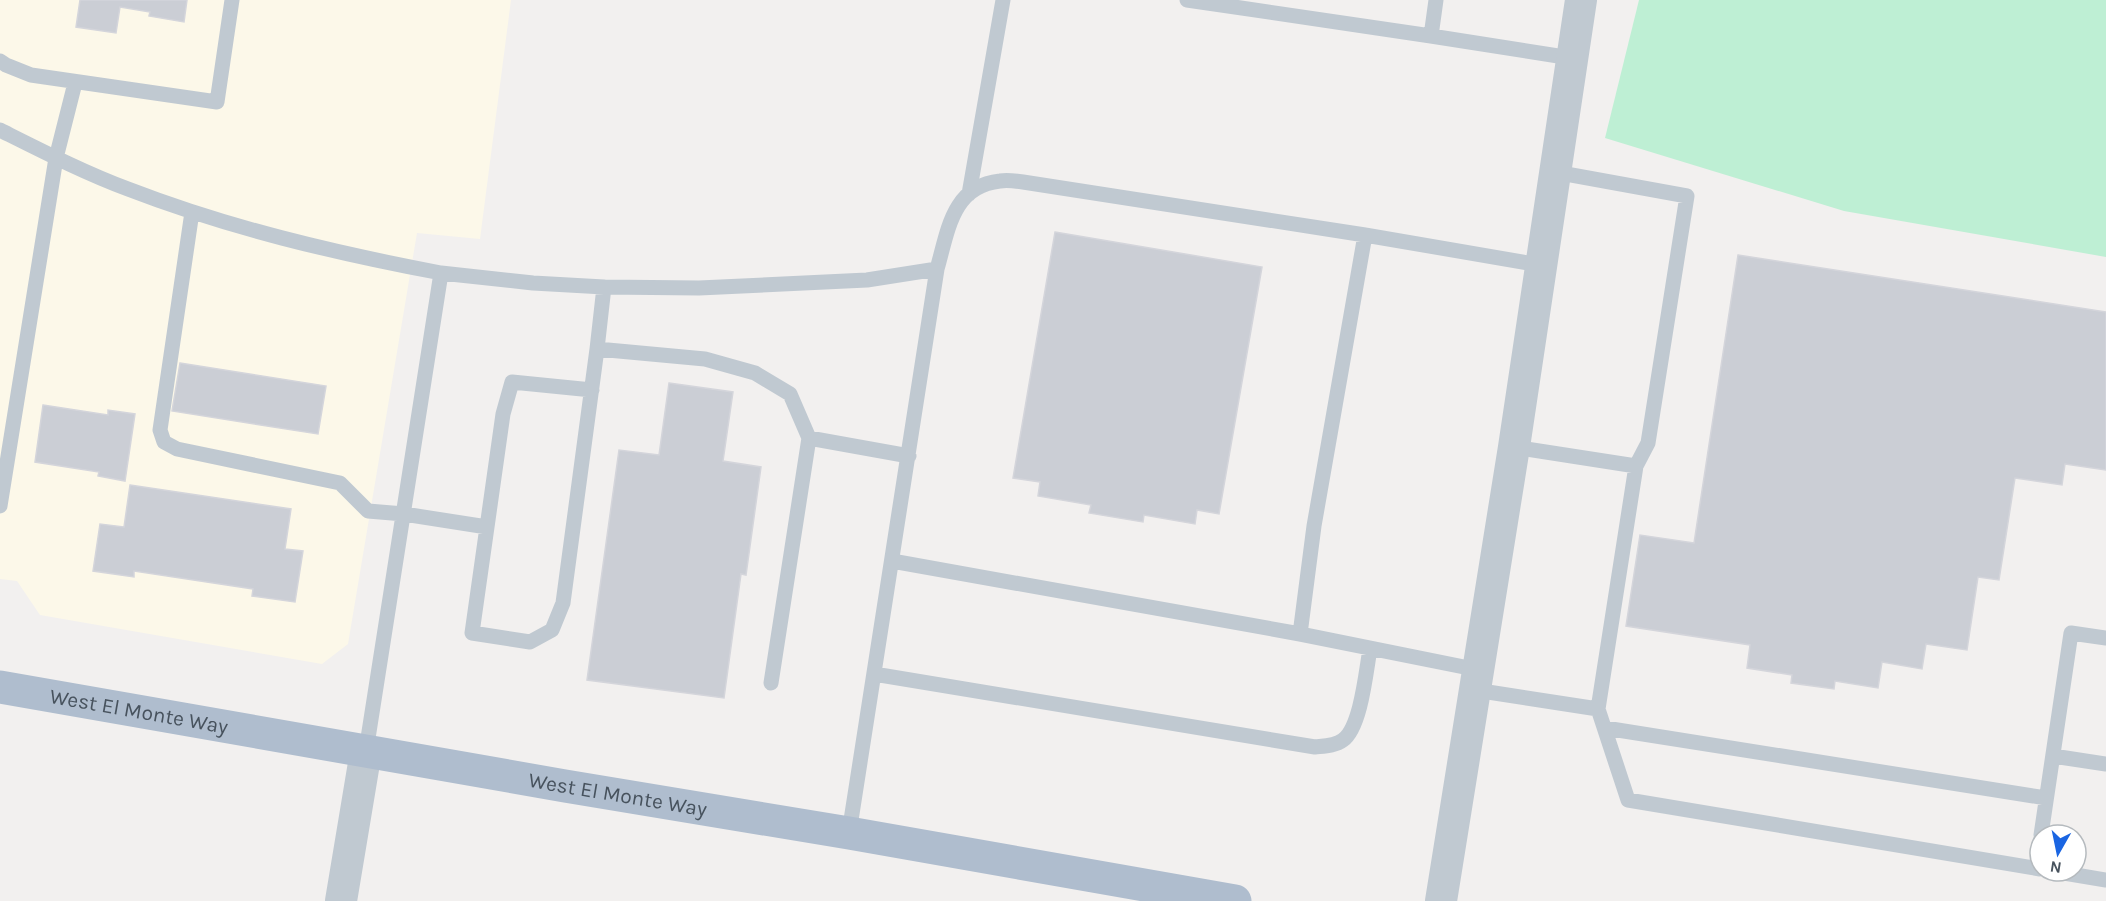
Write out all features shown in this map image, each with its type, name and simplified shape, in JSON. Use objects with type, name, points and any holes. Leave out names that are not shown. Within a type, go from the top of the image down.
[{"type":"main road","name":"West El Monte Way","points":[[0,687],[1234,901]]},
{"type":"street","points":[[1441,901],[1514,447],[1581,0]]},
{"type":"street","points":[[341,901],[366,751]]},
{"type":"lane","points":[[0,61],[31,75],[217,102],[232,0]]},
{"type":"lane","points":[[969,194],[1003,0]]},
{"type":"lane","points":[[1187,0],[1571,58]]},
{"type":"lane","points":[[1431,36],[1436,0]]},
{"type":"lane","points":[[0,506],[56,158],[75,83]]},
{"type":"lane","points":[[0,130],[127,189],[192,212],[293,242],[441,273],[533,283],[604,287],[699,288],[867,280],[937,269]]},
{"type":"lane","points":[[1556,172],[1687,196],[1648,443],[1636,466],[1598,708],[1628,800],[2028,867]]},
{"type":"lane","points":[[849,833],[937,269],[955,208],[969,194],[982,185],[1000,180],[1023,182],[1365,235],[1540,265]]},
{"type":"lane","points":[[192,212],[160,430],[164,442],[177,449],[340,483],[368,511],[404,514],[487,527]]},
{"type":"lane","points":[[1300,634],[1314,526],[1365,235]]},
{"type":"lane","points":[[366,751],[441,273]]},
{"type":"lane","points":[[592,390],[512,382],[502,414],[472,633],[530,642],[552,630],[563,603],[592,390],[604,287]]},
{"type":"lane","points":[[597,349],[705,359],[755,373],[790,394],[809,438],[771,683]]},
{"type":"lane","points":[[809,438],[909,456]]},
{"type":"lane","points":[[1514,447],[1636,466]]},
{"type":"lane","points":[[892,561],[1300,634],[1370,649],[1477,680],[1598,708]]},
{"type":"lane","points":[[2043,823],[2071,633],[2106,638]]},
{"type":"lane","points":[[874,674],[1315,747],[1331,745],[1344,739],[1352,728],[1370,649]]},
{"type":"lane","points":[[1605,728],[2046,798]]},
{"type":"lane","points":[[2053,756],[2106,764]]},
{"type":"lane","points":[[2088,877],[2106,880]]},
{"type":"shaded area","points":[[0,0],[511,0],[480,239],[417,233],[348,644],[322,664],[40,615],[17,581],[0,579]]},
{"type":"green space","points":[[1639,0],[2106,0],[2106,257],[1844,211],[1605,138]]},
{"type":"building","points":[[80,0],[187,0],[184,22],[149,16],[150,12],[120,7],[116,33],[76,27]]},
{"type":"building","points":[[1055,232],[1262,267],[1219,514],[1197,510],[1195,524],[1144,515],[1143,522],[1089,513],[1091,505],[1038,496],[1040,482],[1013,478]]},
{"type":"building","points":[[1738,255],[2106,312],[2106,470],[2065,464],[2062,485],[2015,478],[1999,580],[1978,577],[1967,650],[1926,644],[1922,669],[1882,662],[1878,688],[1835,681],[1834,689],[1791,683],[1792,675],[1747,668],[1750,645],[1626,626],[1640,535],[1694,543]]},
{"type":"building","points":[[180,363],[326,386],[318,434],[172,411]]},
{"type":"building","points":[[669,383],[733,392],[723,461],[761,467],[746,575],[741,574],[724,698],[587,680],[619,450],[659,455]]},
{"type":"building","points":[[43,405],[108,415],[108,410],[135,414],[125,481],[98,476],[99,472],[35,462]]},
{"type":"building","points":[[130,485],[291,509],[285,549],[303,551],[295,602],[252,596],[253,589],[134,571],[134,577],[93,571],[100,524],[124,527]]}]
